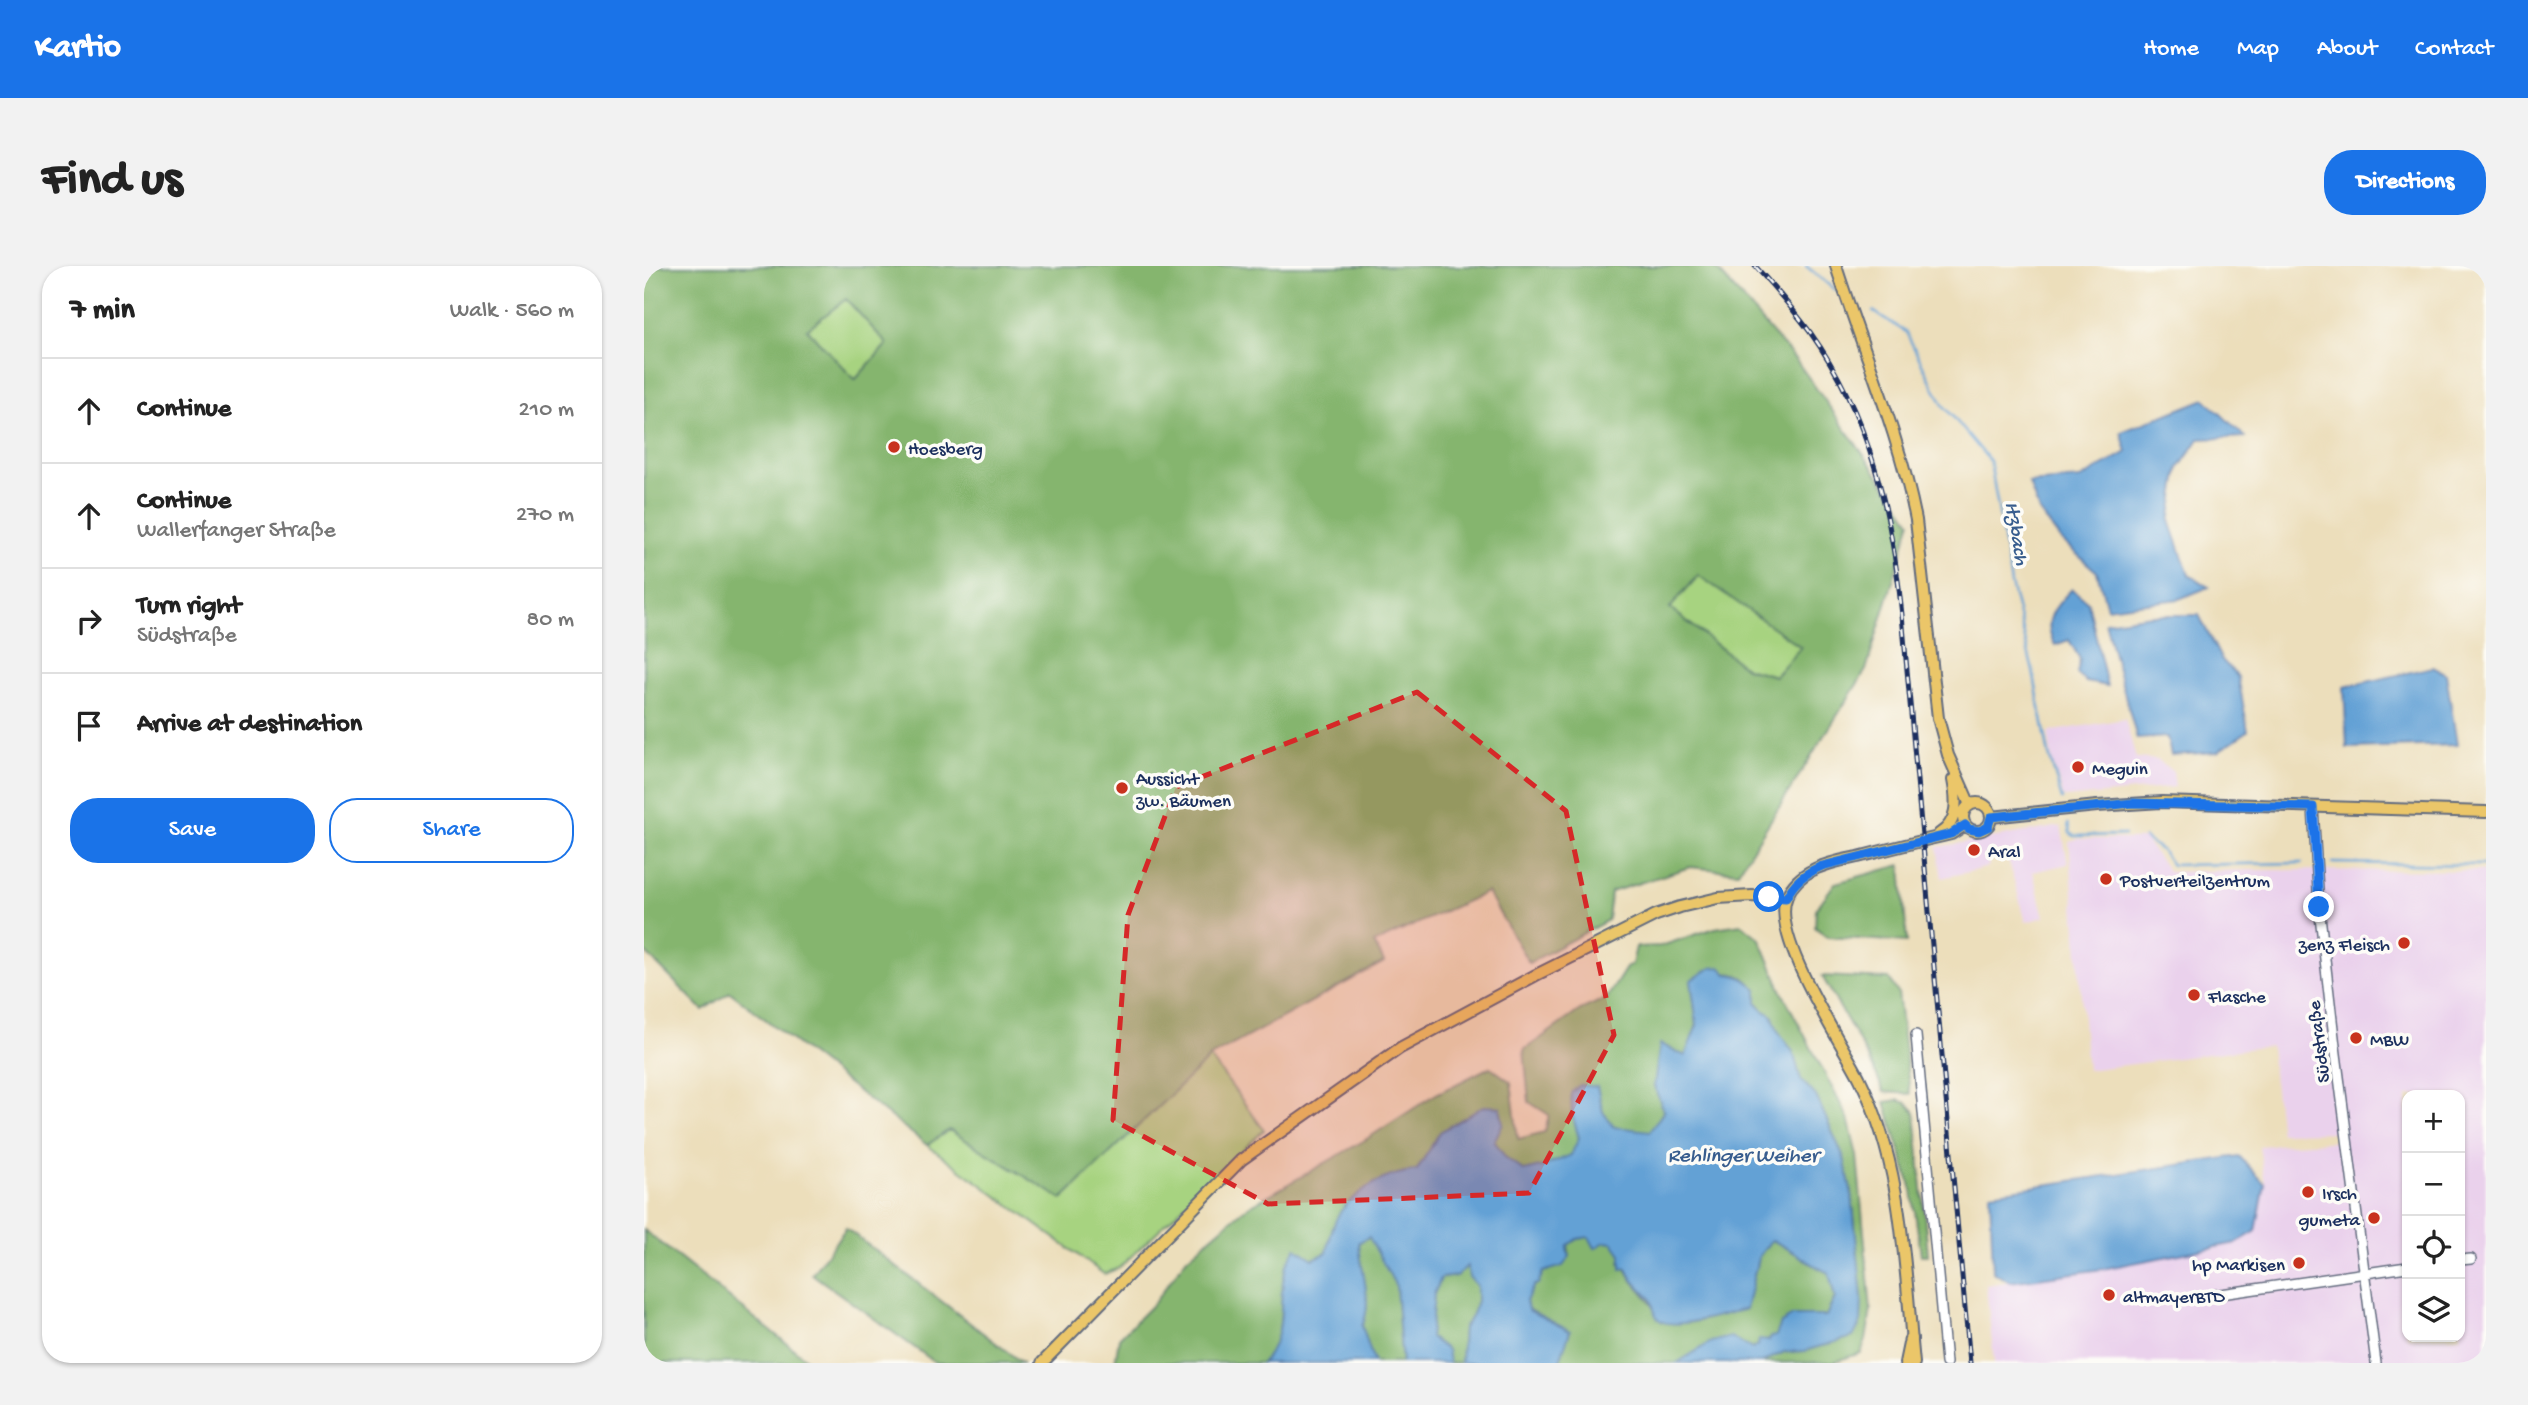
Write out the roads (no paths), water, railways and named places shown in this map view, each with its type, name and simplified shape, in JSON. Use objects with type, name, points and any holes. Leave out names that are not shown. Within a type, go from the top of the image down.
[{"type":"highway","points":[[1906,1363],[1911,1339]]},
{"type":"main road","points":[[1836,266],[1890,422],[1910,488],[1916,520],[1933,688],[1956,794],[1953,818],[1943,833],[1930,838]]},
{"type":"main road","points":[[1950,761],[1970,805]]},
{"type":"main road","points":[[1980,803],[1991,817],[1988,827],[1974,831],[1965,825],[1963,817],[1970,805],[1980,803]]},
{"type":"main road","points":[[1991,817],[2133,803],[2486,812]]},
{"type":"main road","points":[[1914,1363],[1901,1228],[1889,1156],[1877,1116],[1859,1077],[1812,994],[1793,949],[1784,911],[1786,898],[1792,887],[1813,869],[1951,834],[1965,825]]},
{"type":"main road","points":[[1042,1363],[1241,1160],[1400,1048],[1656,915],[1718,898],[1786,898]]},
{"type":"street","name":"Südstraße","points":[[2313,807],[2323,939],[2376,1363]]},
{"type":"street","points":[[1916,1035],[1946,1363]]},
{"type":"street","points":[[2465,1260],[2471,1259]]},
{"type":"street","points":[[2214,1294],[2402,1268]]},
{"type":"water","points":[[2205,399],[2245,437],[2199,439],[2179,468],[2170,521],[2189,575],[2209,587],[2179,599],[2107,608],[2097,572],[2060,539],[2039,511],[2029,483],[2080,479],[2127,452],[2121,432]]},
{"type":"water","points":[[2072,589],[2088,602],[2107,686],[2086,682],[2077,674],[2080,659],[2069,640],[2055,645],[2051,636],[2049,629],[2052,614]]},
{"type":"water","points":[[2151,615],[2199,615],[2221,659],[2238,677],[2248,731],[2217,752],[2171,755],[2167,737],[2137,739],[2105,622]]},
{"type":"water","points":[[2433,667],[2446,674],[2457,745],[2347,748],[2344,687]]},
{"type":"water","name":"Rehlinger Weiher","points":[[1720,967],[1727,974],[1744,979],[1757,990],[1757,1003],[1772,1015],[1778,1031],[1793,1052],[1801,1080],[1816,1096],[1844,1158],[1852,1195],[1862,1299],[1861,1322],[1853,1337],[1804,1351],[1784,1352],[1761,1363],[1677,1363],[1711,1342],[1731,1337],[1752,1349],[1758,1345],[1759,1340],[1769,1341],[1776,1336],[1781,1323],[1793,1316],[1826,1316],[1835,1298],[1829,1273],[1771,1240],[1758,1258],[1746,1309],[1689,1322],[1668,1323],[1658,1319],[1650,1298],[1634,1281],[1627,1268],[1621,1269],[1621,1254],[1613,1243],[1605,1242],[1595,1248],[1589,1237],[1577,1239],[1568,1245],[1570,1256],[1563,1266],[1543,1272],[1526,1301],[1528,1310],[1570,1331],[1559,1363],[1461,1363],[1463,1328],[1477,1301],[1477,1286],[1469,1277],[1467,1266],[1457,1276],[1441,1278],[1434,1294],[1430,1337],[1447,1350],[1449,1363],[1402,1363],[1396,1286],[1369,1237],[1359,1242],[1367,1296],[1362,1326],[1374,1363],[1262,1363],[1276,1339],[1281,1317],[1283,1282],[1287,1265],[1296,1248],[1313,1259],[1327,1253],[1332,1231],[1341,1211],[1357,1195],[1375,1183],[1417,1170],[1440,1132],[1484,1106],[1500,1107],[1503,1124],[1494,1141],[1505,1157],[1524,1171],[1545,1166],[1571,1155],[1579,1138],[1572,1114],[1571,1093],[1580,1085],[1597,1087],[1603,1112],[1614,1127],[1650,1131],[1664,1111],[1654,1086],[1660,1044],[1685,1056],[1697,1025],[1691,980],[1711,968]]},
{"type":"water","points":[[2239,1156],[2265,1184],[2256,1231],[2236,1243],[2102,1269],[2010,1282],[1993,1272],[1990,1193]]},
{"type":"waterway","name":"Itzbach","points":[[1806,266],[1835,290]]},
{"type":"waterway","name":"Itzbach","points":[[1873,311],[1906,332],[1943,405],[1990,461],[2011,584],[2033,671],[2049,755],[2062,799]]},
{"type":"waterway","name":"Itzbach","points":[[2068,824],[2070,833],[2074,836],[2125,835]]},
{"type":"waterway","name":"Itzbach","points":[[2144,838],[2162,851],[2172,865],[2302,863]]},
{"type":"waterway","name":"Itzbach","points":[[2333,863],[2486,865]]},
{"type":"railway","points":[[1755,266],[1810,332],[1848,397],[1875,467],[1892,540],[1902,615],[1970,1363]]},
{"type":"place","name":"Hoesberg","points":[[894,447]]},
{"type":"place","name":"Meguin","points":[[2078,767]]},
{"type":"place","name":"Aussicht zw. Bäumen","points":[[1122,788]]},
{"type":"place","name":"Aral","points":[[1974,850]]},
{"type":"place","name":"Postverteilzentrum","points":[[2106,879]]},
{"type":"place","name":"zenz Fleisch","points":[[2404,943]]},
{"type":"place","name":"Flasche","points":[[2194,995]]},
{"type":"place","name":"MBW","points":[[2356,1038]]},
{"type":"place","name":"Irsch","points":[[2308,1192]]},
{"type":"place","name":"gumeta","points":[[2374,1218]]},
{"type":"place","name":"hp Markisen","points":[[2299,1263]]},
{"type":"place","name":"altmayerBTD","points":[[2109,1295]]}]
